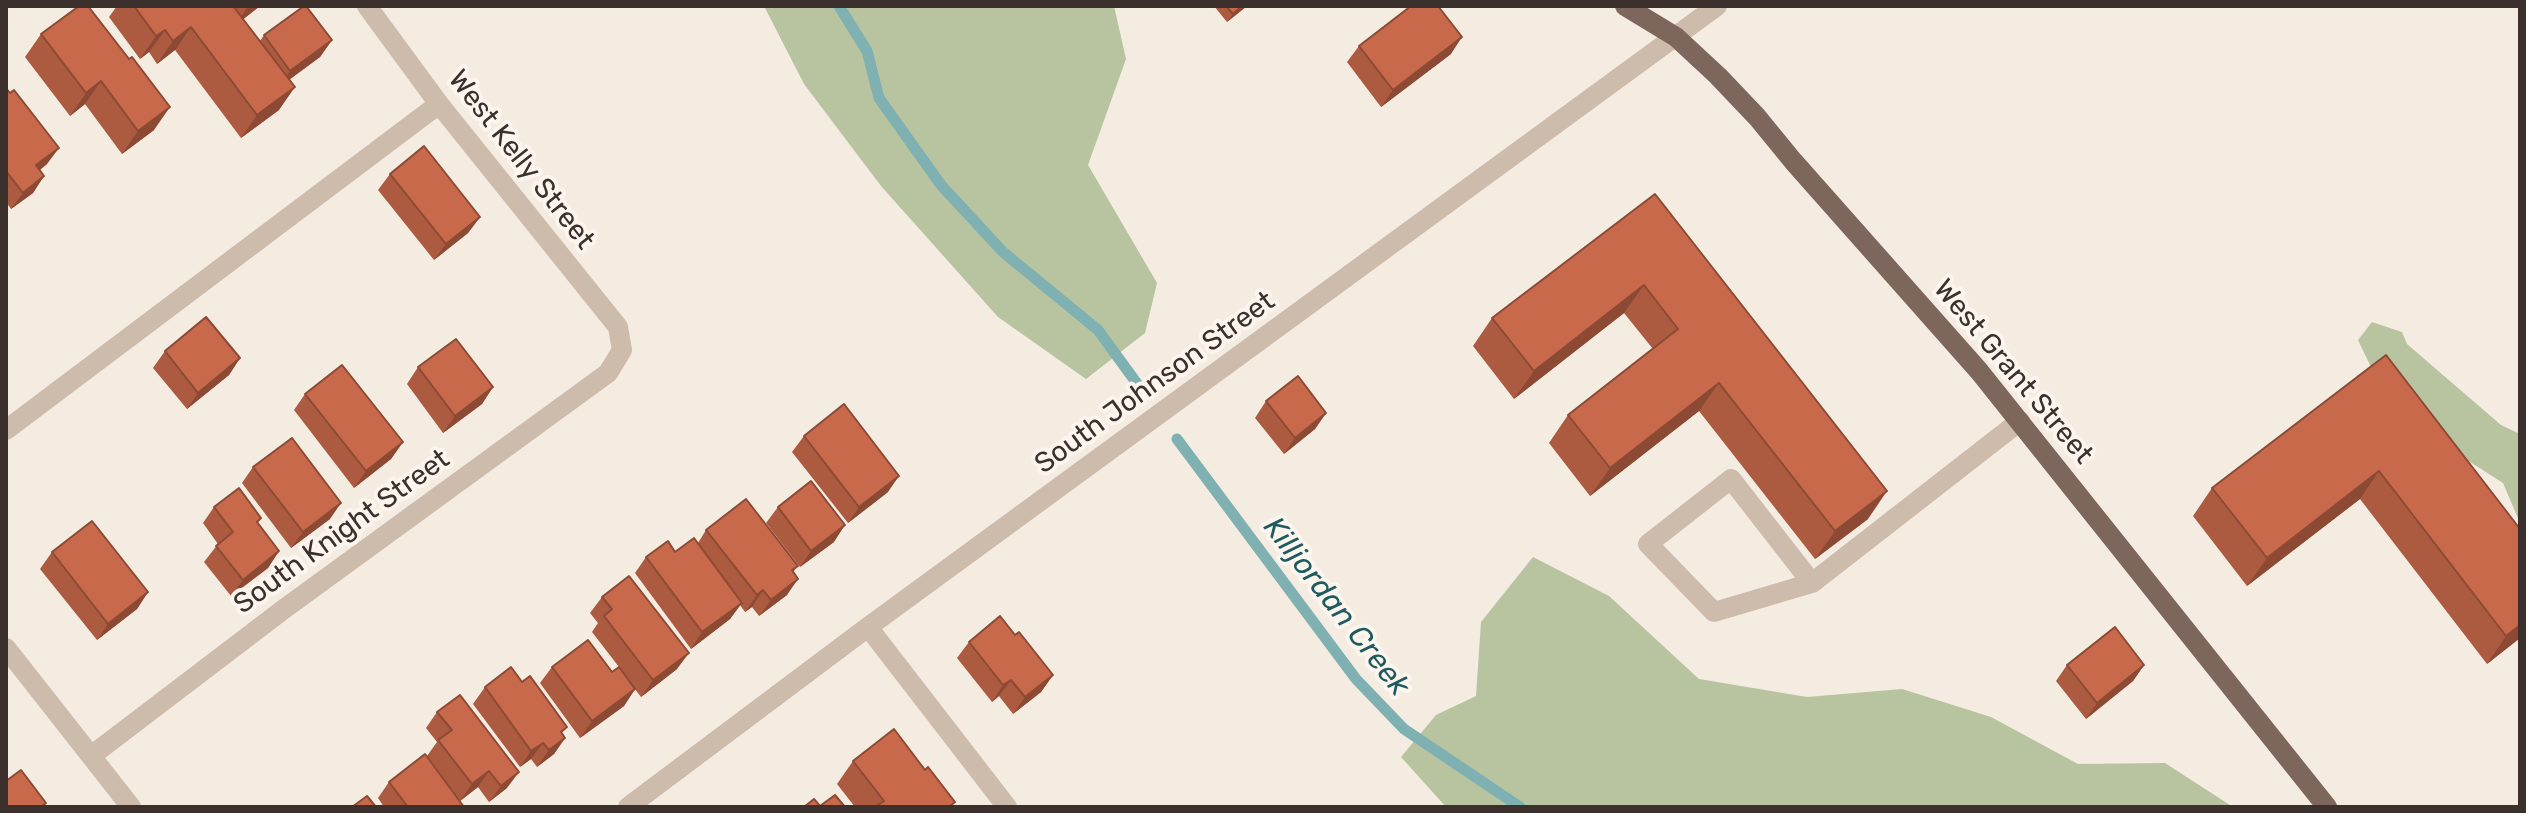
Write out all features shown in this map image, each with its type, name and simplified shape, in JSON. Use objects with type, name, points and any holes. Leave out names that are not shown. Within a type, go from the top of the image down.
[{"type":"main road","name":"West Grant Street","points":[[1625,6],[1676,37],[1757,117],[1979,371],[2327,807]]},
{"type":"street","name":"West Kelly Street","points":[[367,6],[439,104],[618,327],[622,350]]},
{"type":"street","name":"South Johnson Street","points":[[628,807],[868,627],[1717,6]]},
{"type":"street","points":[[6,430],[439,104]]},
{"type":"street","name":"South Knight Street","points":[[91,756],[284,609],[608,373],[622,350]]},
{"type":"street","points":[[1812,583],[1731,479],[1648,544],[1714,612],[1812,583],[2020,421]]},
{"type":"street","points":[[868,627],[1007,807]]},
{"type":"street","points":[[6,648],[131,807]]},
{"type":"green space","points":[[764,6],[1114,6],[1126,59],[1088,165],[1157,283],[1145,333],[1086,379],[998,317],[881,186],[804,84]]},
{"type":"green space","points":[[2372,322],[2402,332],[2407,344],[2501,425],[2520,434],[2520,523],[2503,483],[2434,439],[2382,390],[2358,340]]},
{"type":"green space","points":[[1533,557],[1609,596],[1699,679],[1807,697],[1902,689],[1991,717],[2078,764],[2165,763],[2233,807],[1446,807],[1401,757],[1436,715],[1476,696],[1481,622]]},
{"type":"building","points":[[79,6],[88,6],[170,107],[138,131],[101,81],[86,93],[41,34]]},
{"type":"building","points":[[134,6],[233,6],[295,87],[257,115],[191,27],[173,41],[165,30],[156,36]]},
{"type":"building","points":[[304,6],[332,40],[290,71],[264,35]]},
{"type":"building","points":[[1226,6],[1242,6],[1233,14]]},
{"type":"building","points":[[1411,6],[1438,6],[1462,37],[1393,90],[1359,46]]},
{"type":"building","points":[[6,88],[10,93],[14,90],[59,148],[36,165],[44,176],[23,193],[6,171]]},
{"type":"building","points":[[424,146],[480,217],[446,244],[390,174]]},
{"type":"building","points":[[1655,194],[1887,491],[1835,531],[1719,383],[1610,468],[1568,415],[1678,329],[1644,285],[1534,371],[1492,318]]},
{"type":"building","points":[[206,317],[240,358],[198,393],[165,351]]},
{"type":"building","points":[[456,339],[493,387],[455,416],[418,367]]},
{"type":"building","points":[[2386,355],[2520,529],[2520,625],[2506,636],[2379,471],[2267,558],[2212,488]]},
{"type":"building","points":[[342,365],[403,442],[366,471],[305,394]]},
{"type":"building","points":[[1298,376],[1326,413],[1295,438],[1266,401]]},
{"type":"building","points":[[844,404],[899,476],[859,507],[804,436]]},
{"type":"building","points":[[292,438],[341,503],[303,532],[253,467]]},
{"type":"building","points":[[811,481],[845,525],[811,551],[778,507]]},
{"type":"building","points":[[239,488],[261,518],[257,522],[279,551],[243,580],[216,546],[233,532],[214,507]]},
{"type":"building","points":[[746,499],[798,566],[792,570],[798,579],[771,600],[763,590],[757,595],[706,530]]},
{"type":"building","points":[[92,521],[148,592],[108,624],[52,552]]},
{"type":"building","points":[[694,538],[742,603],[702,632],[646,557],[668,541],[675,552]]},
{"type":"building","points":[[629,576],[689,653],[653,680],[604,616],[612,609],[602,597]]},
{"type":"building","points":[[1000,616],[1015,635],[1019,632],[1053,675],[1025,697],[1011,680],[1003,685],[969,642]]},
{"type":"building","points":[[2115,627],[2144,665],[2097,703],[2067,665]]},
{"type":"building","points":[[588,640],[612,672],[619,667],[635,689],[592,721],[552,667]]},
{"type":"building","points":[[511,667],[522,682],[530,676],[567,727],[561,732],[565,738],[549,750],[543,743],[531,751],[485,687]]},
{"type":"building","points":[[460,695],[519,772],[501,786],[489,771],[472,784],[438,740],[452,730],[437,712]]},
{"type":"building","points":[[894,729],[925,770],[928,767],[955,802],[949,807],[875,807],[884,801],[853,761]]},
{"type":"building","points":[[425,754],[464,807],[408,807],[389,782]]},
{"type":"building","points":[[21,770],[46,803],[41,807],[6,807],[6,781]]},
{"type":"building","points":[[835,795],[845,807],[804,807],[814,799],[820,806]]},
{"type":"building","points":[[367,796],[376,807],[352,807]]},
{"type":"waterway","name":"Killjordan Creek","points":[[839,6],[867,51],[879,98],[941,185],[1003,252],[1098,330],[1141,389]]},
{"type":"waterway","name":"Killjordan Creek","points":[[1177,439],[1356,679],[1404,729],[1520,807]]}]
